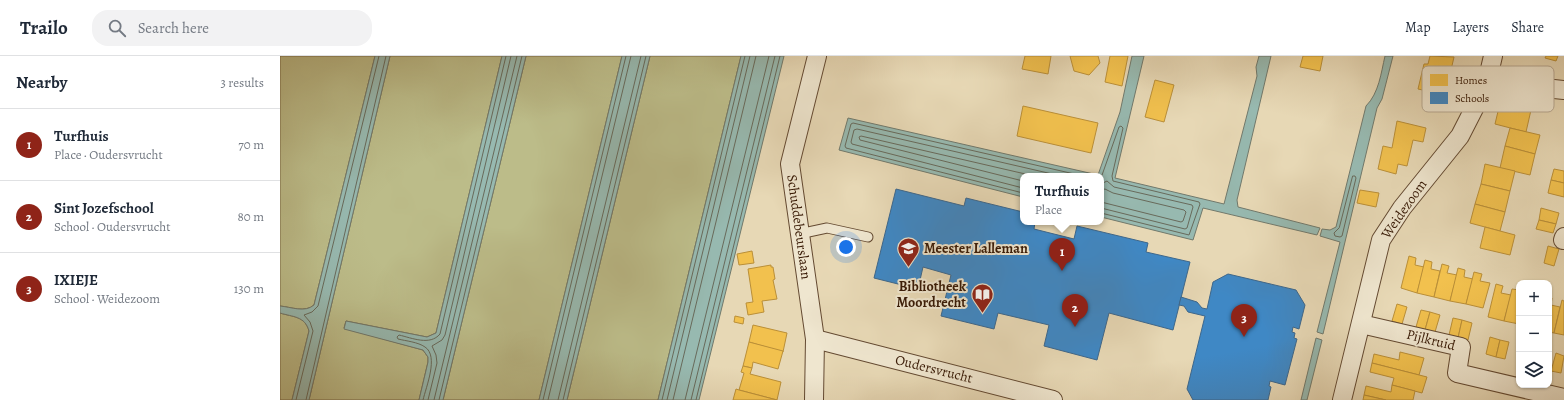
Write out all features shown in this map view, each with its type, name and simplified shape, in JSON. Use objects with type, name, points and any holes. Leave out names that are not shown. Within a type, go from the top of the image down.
[{"type":"street","name":"Schuddebeurslaan","points":[[816,400],[815,339],[790,164],[817,56]]},
{"type":"street","name":"Weidezoom","points":[[1491,66],[1493,56]]},
{"type":"street","points":[[1554,89],[1564,90]]},
{"type":"street","name":"Weidezoom","points":[[1342,400],[1362,324],[1381,240],[1402,208],[1460,136],[1472,112]]},
{"type":"street","name":"Pijlkruid","points":[[1362,324],[1462,347],[1457,373],[1564,398]]},
{"type":"street","name":"Oudersvrucht","points":[[815,339],[1052,400]]},
{"type":"lane","points":[[799,234],[827,228],[868,237]]},
{"type":"green space","points":[[280,56],[375,56],[314,305],[306,309],[280,306]]},
{"type":"green space","points":[[390,56],[502,56],[436,333],[427,337],[346,321],[344,328],[423,350],[428,357],[428,362],[419,400],[309,400]]},
{"type":"green space","points":[[526,56],[622,56],[539,400],[443,400]]},
{"type":"green space","points":[[650,56],[741,56],[658,400],[567,400]]},
{"type":"green space","points":[[280,313],[294,316],[305,322],[309,331],[292,400],[280,400]]},
{"type":"water","points":[[375,56],[390,56],[309,400],[292,400],[309,331],[305,322],[294,316],[280,313],[280,306],[306,309],[314,305]]},
{"type":"water","points":[[502,56],[526,56],[443,400],[419,400],[428,362],[428,357],[423,350],[344,329],[346,321],[427,337],[436,333]]},
{"type":"water","points":[[622,56],[650,56],[567,400],[539,400]]},
{"type":"water","points":[[741,56],[784,56],[699,400],[658,400]]},
{"type":"water","points":[[1132,56],[1144,56],[1115,178],[1224,204],[1257,76],[1256,67],[1259,56],[1271,56],[1237,200],[1238,207],[1320,228],[1317,235],[1203,208],[1193,240],[1104,218],[1104,173],[1099,173],[1120,112]]},
{"type":"water","points":[[1385,56],[1393,56],[1382,99],[1377,108],[1323,334],[1317,332],[1340,242],[1320,236],[1322,229],[1330,230],[1336,227],[1366,106],[1377,89]]},
{"type":"water","points":[[848,118],[1089,173],[1020,173],[1020,196],[839,150]]},
{"type":"water","points":[[1316,338],[1322,340],[1307,400],[1301,400]]},
{"type":"building: Homes","points":[[1025,56],[1051,56],[1048,74],[1022,69]]},
{"type":"building: Homes","points":[[1070,56],[1098,56],[1100,63],[1089,75],[1074,71]]},
{"type":"building: Homes","points":[[1110,56],[1128,56],[1122,86],[1105,82]]},
{"type":"building: Homes","points":[[1303,56],[1323,56],[1320,71],[1300,67]]},
{"type":"building: Homes","points":[[1430,56],[1454,57],[1452,66],[1424,66],[1424,64],[1428,64]]},
{"type":"building: Homes","points":[[1546,56],[1558,56],[1556,61],[1545,58]]},
{"type":"building: Homes","points":[[1422,72],[1422,90],[1418,89]]},
{"type":"building: Homes","points":[[1155,80],[1174,85],[1164,122],[1145,117]]},
{"type":"building: Homes","points":[[1023,106],[1098,123],[1091,153],[1017,136]]},
{"type":"building: Homes","points":[[1498,112],[1531,112],[1526,132],[1495,124]]},
{"type":"building: Homes","points":[[1397,121],[1426,128],[1423,142],[1413,140],[1407,166],[1398,164],[1396,174],[1378,169],[1383,146],[1392,148]]},
{"type":"building: Homes","points":[[1510,128],[1540,135],[1535,154],[1505,146]]},
{"type":"building: Homes","points":[[1505,146],[1535,154],[1530,175],[1500,168]]},
{"type":"building: Homes","points":[[1485,164],[1515,171],[1510,191],[1481,184]]},
{"type":"building: Homes","points":[[1554,169],[1564,171],[1564,183],[1551,180]]},
{"type":"building: Homes","points":[[1551,180],[1564,183],[1564,197],[1548,193]]},
{"type":"building: Homes","points":[[1481,184],[1510,191],[1505,212],[1475,204]]},
{"type":"building: Homes","points":[[1360,190],[1379,193],[1376,207],[1357,203]]},
{"type":"building: Homes","points":[[1475,204],[1505,212],[1500,231],[1470,223]]},
{"type":"building: Homes","points":[[1541,208],[1559,213],[1556,224],[1539,220]]},
{"type":"building: Homes","points":[[1539,220],[1556,224],[1553,233],[1536,229]]},
{"type":"building: Homes","points":[[1485,227],[1515,235],[1510,255],[1480,248]]},
{"type":"building: Homes","points":[[1548,246],[1559,249],[1554,266],[1544,263]]},
{"type":"building: Homes","points":[[752,251],[754,263],[739,265],[737,254]]},
{"type":"building: Homes","points":[[1409,256],[1416,258],[1415,265],[1424,267],[1417,293],[1401,288]]},
{"type":"building: Homes","points":[[1425,260],[1432,262],[1431,269],[1440,271],[1434,297],[1417,293]]},
{"type":"building: Homes","points":[[1442,264],[1449,266],[1447,273],[1457,275],[1450,301],[1434,297]]},
{"type":"building: Homes","points":[[771,265],[771,267],[773,267],[775,279],[773,280],[777,299],[762,301],[764,312],[748,315],[746,303],[753,302],[748,269]]},
{"type":"building: Homes","points":[[1458,268],[1465,270],[1464,277],[1473,279],[1466,304],[1450,301]]},
{"type":"building: Homes","points":[[1474,272],[1482,274],[1480,281],[1490,283],[1483,308],[1466,304]]},
{"type":"building: Homes","points":[[1496,284],[1503,286],[1501,293],[1511,295],[1504,321],[1488,317]]},
{"type":"building: Homes","points":[[1512,289],[1516,290],[1516,323],[1504,321]]},
{"type":"building: Homes","points":[[1562,300],[1564,301],[1564,335],[1554,333]]},
{"type":"building: Homes","points":[[1397,304],[1407,307],[1402,324],[1392,321]]},
{"type":"building: Homes","points":[[1552,305],[1560,307],[1554,333],[1552,333]]},
{"type":"building: Homes","points":[[1421,310],[1430,312],[1425,330],[1416,327]]},
{"type":"building: Homes","points":[[1430,312],[1440,315],[1435,332],[1425,330]]},
{"type":"building: Homes","points":[[735,316],[744,318],[743,324],[734,322]]},
{"type":"building: Homes","points":[[1453,318],[1462,320],[1458,338],[1449,335]]},
{"type":"building: Homes","points":[[1462,320],[1472,323],[1468,340],[1458,338]]},
{"type":"building: Homes","points":[[753,325],[787,333],[783,352],[749,342]]},
{"type":"building: Homes","points":[[1490,337],[1500,340],[1496,357],[1486,354]]},
{"type":"building: Homes","points":[[1500,340],[1509,342],[1505,359],[1496,357]]},
{"type":"building: Homes","points":[[749,342],[783,351],[778,369],[753,362],[752,368],[743,366]]},
{"type":"building: Homes","points":[[1400,352],[1424,358],[1419,375],[1372,363],[1374,354],[1399,360]]},
{"type":"building: Homes","points":[[1556,353],[1564,356],[1561,373],[1552,371]]},
{"type":"building: Homes","points":[[1372,363],[1427,377],[1422,393],[1392,385],[1394,378],[1370,372]]},
{"type":"building: Homes","points":[[743,366],[752,368],[750,374],[781,382],[777,400],[739,390],[744,373],[741,372]]},
{"type":"building: Homes","points":[[1392,385],[1415,391],[1413,400],[1386,400],[1364,395],[1366,386],[1391,392]]},
{"type":"building: Homes","points":[[736,389],[739,390],[777,400],[733,400]]},
{"type":"building: Homes","points":[[1364,395],[1386,400],[1363,400]]},
{"type":"building: Schools","points":[[896,189],[964,206],[966,198],[1020,211],[1020,225],[1035,225],[1034,229],[1074,239],[1077,226],[1148,243],[1146,252],[1190,262],[1173,330],[1109,313],[1097,360],[1044,346],[1049,325],[998,313],[994,329],[941,316],[951,275],[923,267],[918,289],[874,278]]},
{"type":"building: Schools","points":[[1228,274],[1296,290],[1305,305],[1299,329],[1293,327],[1292,332],[1295,333],[1294,338],[1297,339],[1285,385],[1270,381],[1269,386],[1271,387],[1268,400],[1193,400],[1187,389],[1205,316],[1188,312],[1184,306],[1179,305],[1181,297],[1197,302],[1202,308],[1207,309],[1213,282]]},
{"type":"place","name":"Meester Lalleman","points":[[909,268]]},
{"type":"place","name":"Turfhuis","points":[[1062,271]]},
{"type":"place","name":"Bibliotheek Moordrecht","points":[[982,314]]},
{"type":"place","name":"Sint Jozefschool","points":[[1075,327]]},
{"type":"place","name":"IXIEJE","points":[[1244,337]]}]
